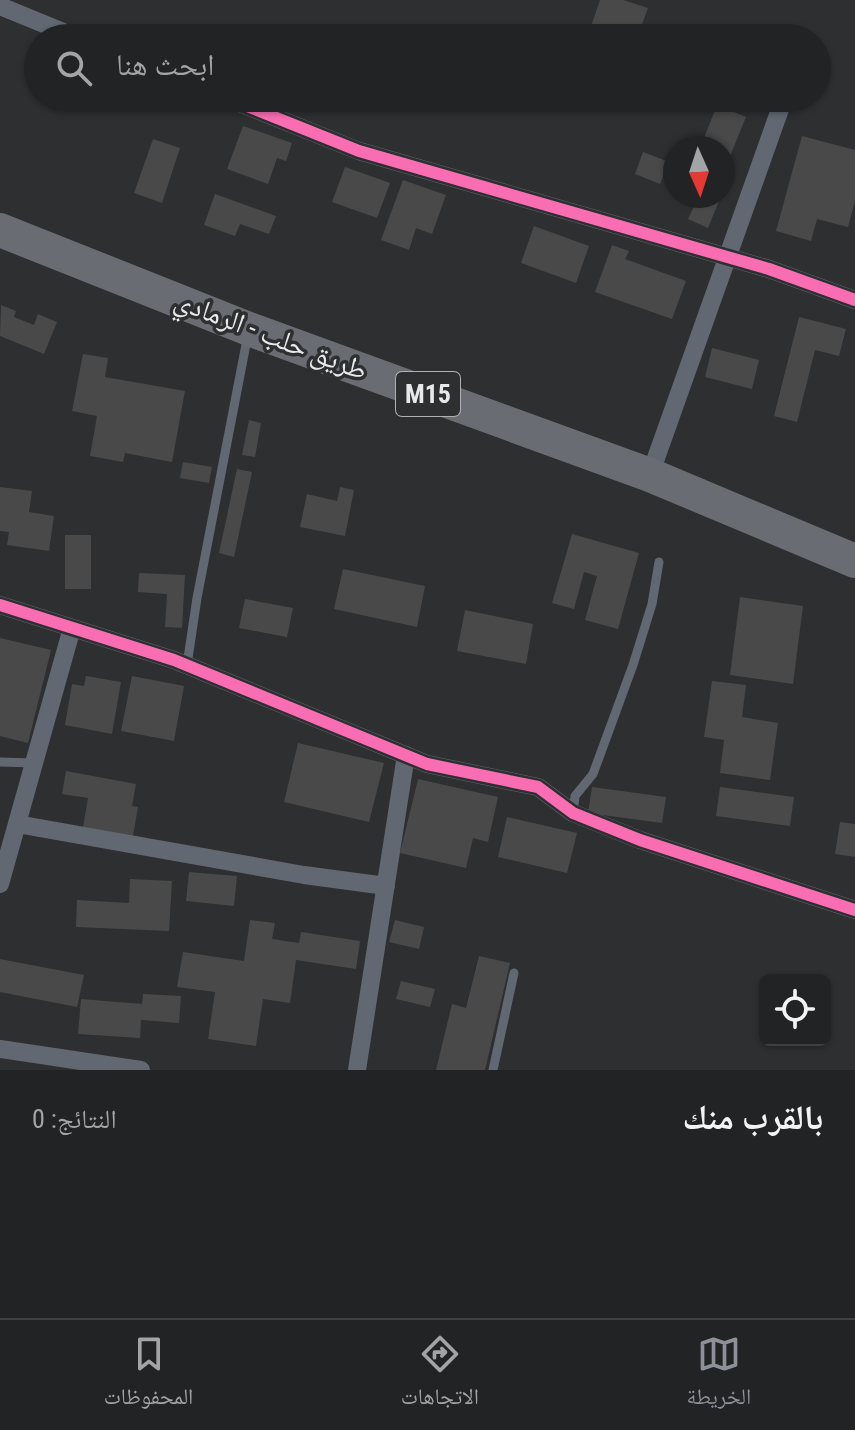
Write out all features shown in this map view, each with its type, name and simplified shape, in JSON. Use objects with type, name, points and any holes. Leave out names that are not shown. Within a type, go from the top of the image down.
[{"type":"highway","name":"طريق حلب - الرمادي","points":[[0,230],[249,329],[650,475],[855,561]]},
{"type":"street","points":[[0,6],[44,24]]},
{"type":"street","points":[[262,112],[359,151],[725,256],[855,300]]},
{"type":"street","points":[[650,475],[725,256],[779,112]]},
{"type":"street","points":[[0,605],[187,665],[427,764],[538,787],[573,813],[640,840],[855,910]]},
{"type":"street","points":[[0,884],[72,628]]},
{"type":"street","points":[[357,1070],[406,755]]},
{"type":"street","points":[[17,824],[304,875],[386,886]]},
{"type":"street","points":[[0,1049],[141,1070]]},
{"type":"lane","points":[[187,665],[249,329]]},
{"type":"lane","points":[[573,813],[575,796],[593,774],[633,665],[652,604],[659,562]]},
{"type":"lane","points":[[0,762],[34,763]]},
{"type":"lane","points":[[493,1070],[514,973]]},
{"type":"building","points":[[600,0],[623,0],[648,8],[642,24],[592,24]]},
{"type":"building","points":[[714,112],[734,112],[746,117],[735,144],[735,136],[705,136]]},
{"type":"building","points":[[243,126],[292,143],[286,161],[277,158],[268,184],[227,169]]},
{"type":"building","points":[[802,136],[855,150],[855,201],[848,227],[817,219],[811,241],[776,231]]},
{"type":"building","points":[[153,139],[180,148],[162,203],[134,193]]},
{"type":"building","points":[[643,152],[663,160],[660,184],[635,174]]},
{"type":"building","points":[[345,167],[390,183],[377,218],[332,202]]},
{"type":"building","points":[[403,180],[446,195],[432,234],[416,228],[409,250],[381,240]]},
{"type":"building","points":[[215,194],[276,216],[269,234],[240,224],[235,236],[204,225]]},
{"type":"building","points":[[693,208],[716,208],[708,228],[688,219]]},
{"type":"building","points":[[534,226],[589,246],[576,283],[521,263]]},
{"type":"building","points":[[612,245],[629,251],[625,259],[686,281],[672,319],[595,292]]},
{"type":"building","points":[[1,305],[16,311],[14,317],[34,325],[38,314],[57,322],[44,354],[0,336]]},
{"type":"building","points":[[799,317],[846,329],[839,356],[815,350],[797,422],[774,416]]},
{"type":"building","points":[[712,348],[759,360],[752,389],[705,377]]},
{"type":"building","points":[[83,354],[108,358],[105,377],[185,391],[172,462],[125,453],[123,462],[90,456],[97,416],[72,411]]},
{"type":"building","points":[[249,420],[261,423],[255,457],[242,455]]},
{"type":"building","points":[[183,462],[212,467],[209,483],[180,478]]},
{"type":"building","points":[[237,469],[252,472],[234,557],[219,553]]},
{"type":"building","points":[[0,487],[32,491],[29,512],[54,516],[49,551],[7,545],[9,532],[0,531]]},
{"type":"building","points":[[340,487],[354,490],[345,536],[300,527],[307,494],[337,501]]},
{"type":"building","points":[[572,534],[639,553],[618,629],[585,620],[597,576],[584,572],[574,609],[552,603]]},
{"type":"building","points":[[65,535],[91,535],[91,589],[65,589]]},
{"type":"building","points":[[343,569],[425,586],[417,627],[334,609]]},
{"type":"building","points":[[139,573],[185,575],[182,628],[165,627],[167,594],[138,592]]},
{"type":"building","points":[[740,597],[803,606],[793,684],[730,675]]},
{"type":"building","points":[[245,599],[293,608],[287,637],[239,628]]},
{"type":"building","points":[[465,610],[533,624],[526,664],[457,651]]},
{"type":"building","points":[[0,638],[51,650],[28,743],[0,736]]},
{"type":"building","points":[[86,676],[121,682],[112,734],[65,725],[72,684],[84,686]]},
{"type":"building","points":[[132,676],[184,686],[174,741],[121,731]]},
{"type":"building","points":[[712,681],[746,685],[742,717],[778,723],[770,780],[720,773],[724,740],[704,737]]},
{"type":"building","points":[[298,743],[384,763],[369,822],[284,802]]},
{"type":"building","points":[[66,771],[136,784],[132,806],[138,807],[133,836],[83,827],[88,798],[62,794]]},
{"type":"building","points":[[418,779],[498,797],[488,842],[473,838],[466,868],[400,853]]},
{"type":"building","points":[[592,787],[666,797],[662,823],[588,813]]},
{"type":"building","points":[[720,787],[794,797],[790,826],[716,816]]},
{"type":"building","points":[[507,817],[577,833],[567,873],[498,857]]},
{"type":"building","points":[[840,822],[855,824],[855,857],[835,854]]},
{"type":"building","points":[[189,872],[237,876],[234,906],[186,901]]},
{"type":"building","points":[[130,879],[172,881],[169,931],[76,927],[77,900],[129,903]]},
{"type":"building","points":[[250,920],[275,923],[272,939],[299,943],[301,932],[360,941],[356,969],[296,960],[290,1003],[263,999],[256,1046],[208,1039],[215,992],[177,987],[183,952],[244,961]]},
{"type":"building","points":[[395,920],[424,927],[419,949],[389,942]]},
{"type":"building","points":[[479,956],[510,963],[485,1070],[436,1070],[452,1004],[466,1008]]},
{"type":"building","points":[[0,959],[84,975],[77,1007],[0,992]]},
{"type":"building","points":[[401,981],[435,989],[430,1007],[396,999]]},
{"type":"building","points":[[143,994],[181,996],[179,1023],[141,1020],[140,1038],[78,1034],[81,999],[142,1004]]},
{"type":"cycle path","points":[[262,112],[359,151],[769,269],[855,300]]},
{"type":"cycle path","points":[[0,605],[174,660],[427,764],[538,787],[573,813],[640,840],[855,910]]}]
